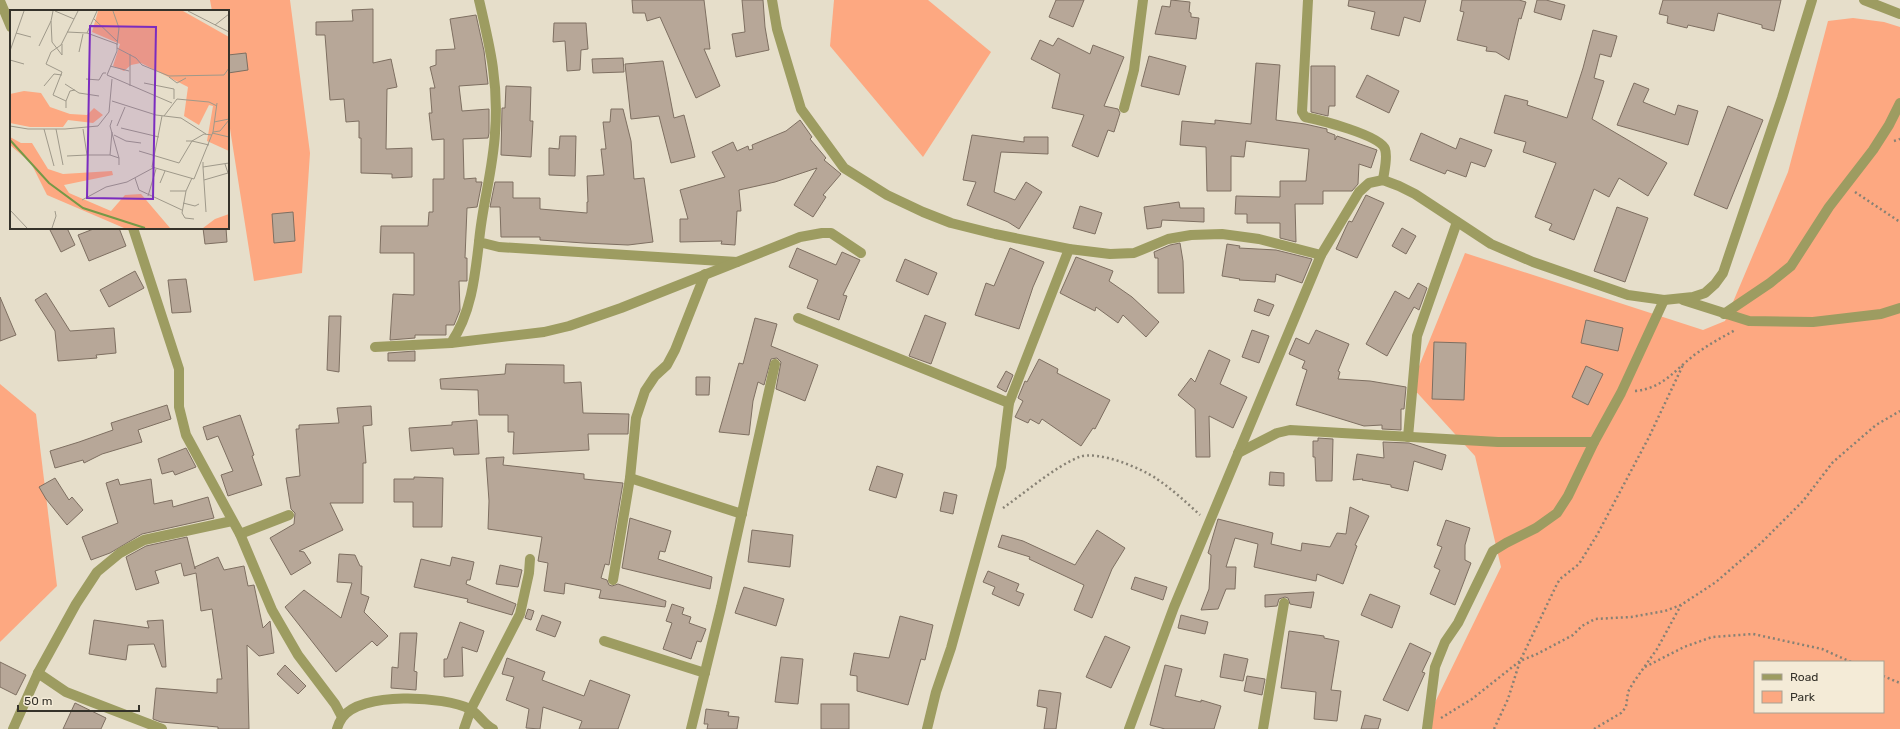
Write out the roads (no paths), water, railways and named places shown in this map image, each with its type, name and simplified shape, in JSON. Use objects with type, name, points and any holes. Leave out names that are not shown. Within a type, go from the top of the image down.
[{"type":"street","points":[[451,343],[460,330],[466,316],[470,300],[495,134],[497,96],[493,60],[479,0]]},
{"type":"street","points":[[772,0],[776,29],[801,109],[844,168],[887,195],[951,223],[995,234],[1069,249],[1110,254],[1134,253],[1168,239],[1190,235],[1222,234],[1259,239],[1321,255]]},
{"type":"street","points":[[1124,108],[1134,70],[1143,0]]},
{"type":"street","points":[[1308,0],[1302,112],[1305,117],[1328,122],[1372,138],[1382,144],[1385,149],[1386,159],[1382,180]]},
{"type":"street","points":[[1128,729],[1174,607],[1321,255],[1359,192],[1369,183],[1382,180],[1415,194],[1491,244],[1533,262],[1628,296],[1664,300],[1693,297],[1705,292],[1715,284],[1723,273],[1782,98],[1812,0]]},
{"type":"street","points":[[1864,0],[1900,14]]},
{"type":"street","points":[[0,1],[10,25]]},
{"type":"street","points":[[1724,314],[1770,283],[1791,266],[1830,207],[1881,138],[1900,103]]},
{"type":"street","points":[[1408,437],[1417,336],[1457,222]]},
{"type":"street","points":[[133,229],[179,369],[179,407],[186,435],[240,534],[272,610],[298,656],[335,704],[342,717]]},
{"type":"street","points":[[375,347],[451,343],[544,332],[569,326],[621,308],[800,237],[831,233],[861,253]]},
{"type":"street","points":[[479,242],[500,247],[737,262]]},
{"type":"street","points":[[927,729],[936,692],[1001,468],[1009,403],[1069,249]]},
{"type":"street","points":[[613,580],[630,478],[636,418],[645,391],[655,376],[667,365],[675,350],[705,274]]},
{"type":"street","points":[[1680,299],[1749,321],[1820,321],[1880,314],[1900,308]]},
{"type":"street","points":[[1427,727],[1435,667],[1445,642],[1458,623],[1493,551],[1506,542],[1536,528],[1557,513],[1568,496],[1594,442],[1621,393],[1664,300]]},
{"type":"street","points":[[798,318],[1009,403]]},
{"type":"street","points":[[691,729],[742,514],[775,364]]},
{"type":"street","points":[[1238,453],[1277,433],[1290,430],[1498,442],[1594,442]]},
{"type":"street","points":[[630,478],[742,514]]},
{"type":"street","points":[[240,534],[289,515]]},
{"type":"street","points":[[13,729],[38,673],[76,604],[97,572],[120,553],[144,540],[232,521]]},
{"type":"street","points":[[464,729],[471,709],[520,614],[529,573],[530,559]]},
{"type":"street","points":[[1263,729],[1284,603]]},
{"type":"street","points":[[604,641],[705,674]]},
{"type":"street","points":[[38,673],[66,692],[162,729]]},
{"type":"street","points":[[337,729],[342,717],[356,707],[371,702],[416,698],[445,702],[471,709],[493,729]]}]
